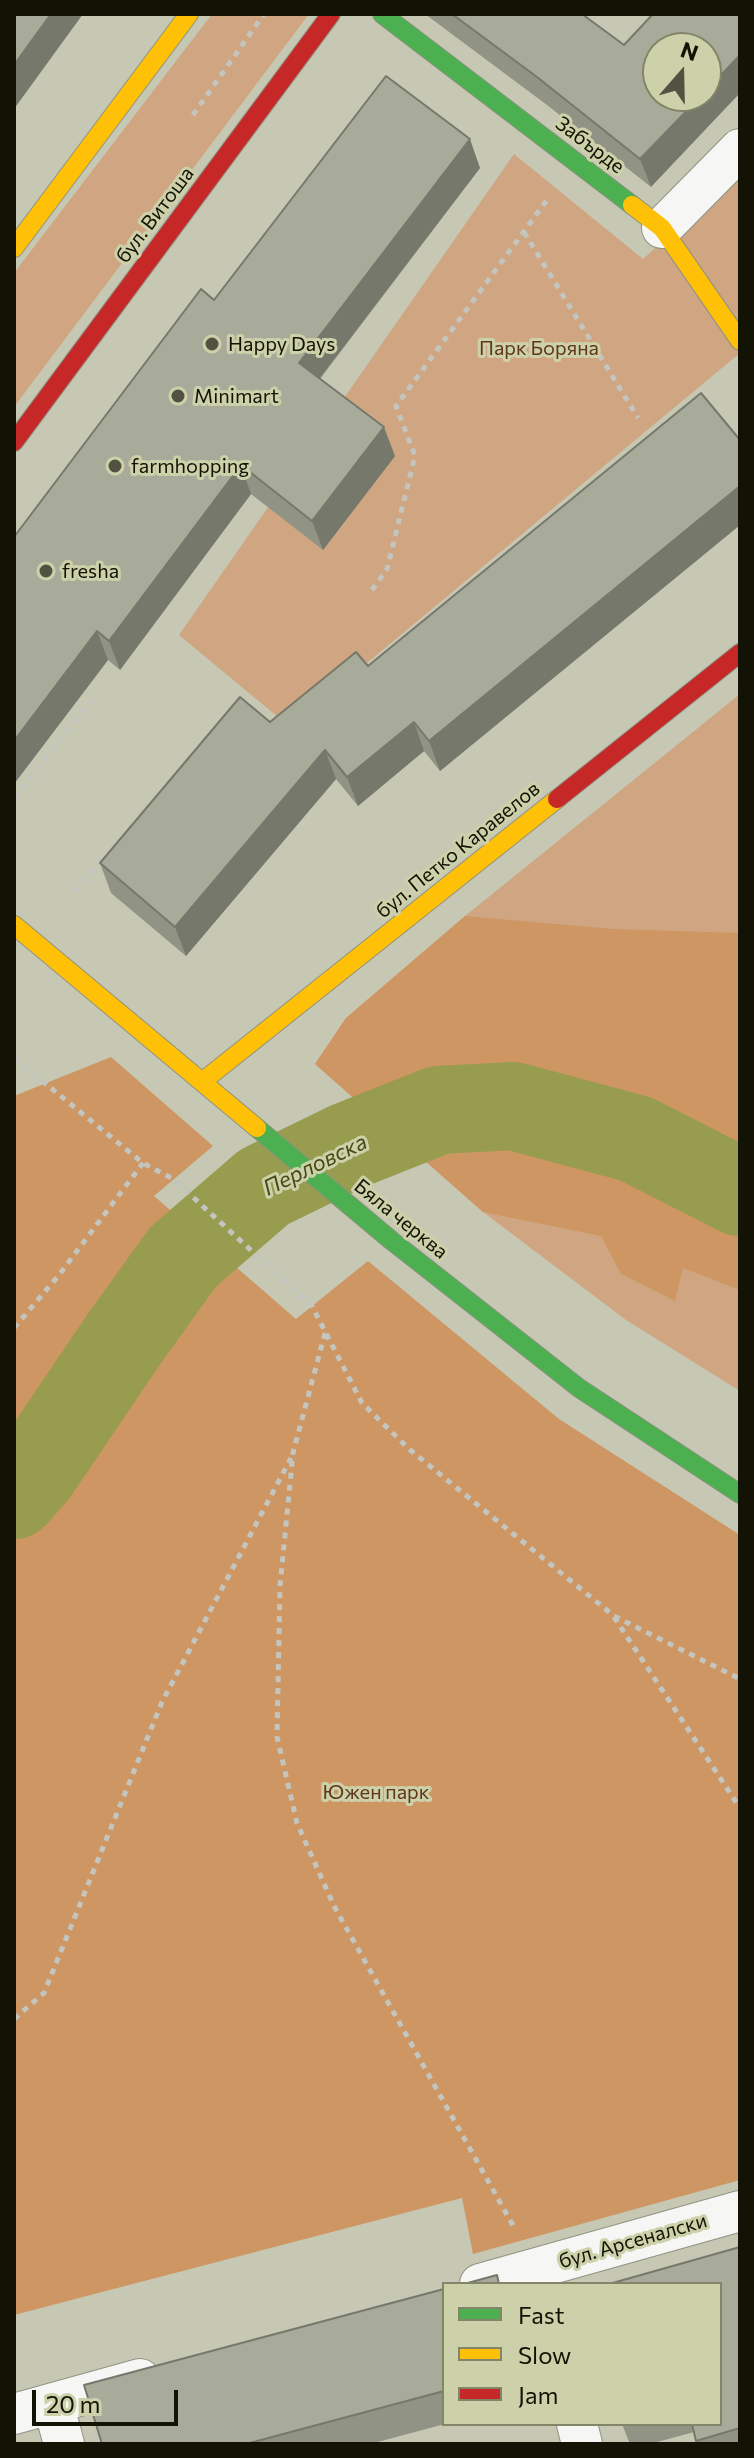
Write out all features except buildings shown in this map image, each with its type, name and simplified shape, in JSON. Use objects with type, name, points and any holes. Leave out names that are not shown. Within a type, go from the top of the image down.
[{"type":"street","points":[[14,248],[189,14]]},
{"type":"street","name":"бул. Витоша","points":[[14,442],[331,14]]},
{"type":"street","name":"Забърде","points":[[382,14],[662,228],[740,341]]},
{"type":"street","points":[[662,228],[740,149]]},
{"type":"street","name":"бул. Петко Каравелов","points":[[203,1081],[740,653]]},
{"type":"street","name":"Бяла черква","points":[[14,925],[392,1241],[579,1388],[740,1494]]},
{"type":"street","name":"бул. Арсеналски","points":[[495,2282],[539,2276],[740,2211]]},
{"type":"street","points":[[14,2414],[171,2371]]},
{"type":"street","points":[[53,2403],[64,2444]]},
{"type":"path","points":[[192,116],[264,14]]},
{"type":"path","points":[[372,590],[387,569],[415,456],[396,406],[539,211]]},
{"type":"path","points":[[524,232],[638,418]]},
{"type":"path","points":[[14,798],[92,700]]},
{"type":"path","points":[[74,891],[105,859]]},
{"type":"path","points":[[14,1058],[143,1163],[173,1179],[312,1306],[362,1403],[409,1449],[614,1616],[740,1679]]},
{"type":"path","points":[[14,1328],[59,1275],[143,1163]]},
{"type":"path","points":[[325,1333],[293,1453],[280,1586],[277,1737],[297,1823],[334,1906],[539,2276]]},
{"type":"path","points":[[14,2019],[44,1993],[162,1702],[293,1453]]},
{"type":"path","points":[[614,1616],[740,1808]]},
{"type":"green space","points":[[212,14],[309,14],[14,407],[14,273]]},
{"type":"green space","name":"Парк Боряна","points":[[514,154],[643,259],[740,171],[740,353],[290,727],[179,635]]},
{"type":"green space","points":[[740,694],[740,1391],[626,1320],[483,1212],[315,1064],[346,1018],[465,916]]},
{"type":"green space","points":[[465,916],[613,929],[740,933],[740,1290],[683,1268],[675,1301],[621,1274],[601,1236],[483,1212],[315,1064],[346,1018]]},
{"type":"green space","name":"Южен парк","points":[[111,1057],[213,1146],[154,1196],[296,1319],[368,1261],[559,1419],[740,1535],[740,2180],[473,2254],[462,2198],[14,2315],[14,1096]]},
{"type":"waterway","name":"Перловска","points":[[14,1495],[34,1472],[183,1257],[264,1187],[346,1147],[439,1110],[513,1106],[636,1139],[740,1192]]},
{"type":"traffic: fast","points":[[382,14],[632,205]]},
{"type":"traffic: fast","points":[[257,1128],[392,1241],[579,1388],[740,1494]]},
{"type":"traffic: slow","points":[[14,248],[189,14]]},
{"type":"traffic: slow","points":[[632,205],[662,228],[740,341]]},
{"type":"traffic: slow","points":[[203,1081],[557,799]]},
{"type":"traffic: slow","points":[[14,925],[257,1128]]},
{"type":"traffic: jam","points":[[14,442],[331,14]]},
{"type":"traffic: jam","points":[[557,799],[740,653]]},
{"type":"place","name":"Happy Days","points":[[212,344]]},
{"type":"place","name":"Minimart","points":[[178,396]]},
{"type":"place","name":"farmhopping","points":[[115,466]]},
{"type":"place","name":"fresha","points":[[46,571]]}]
